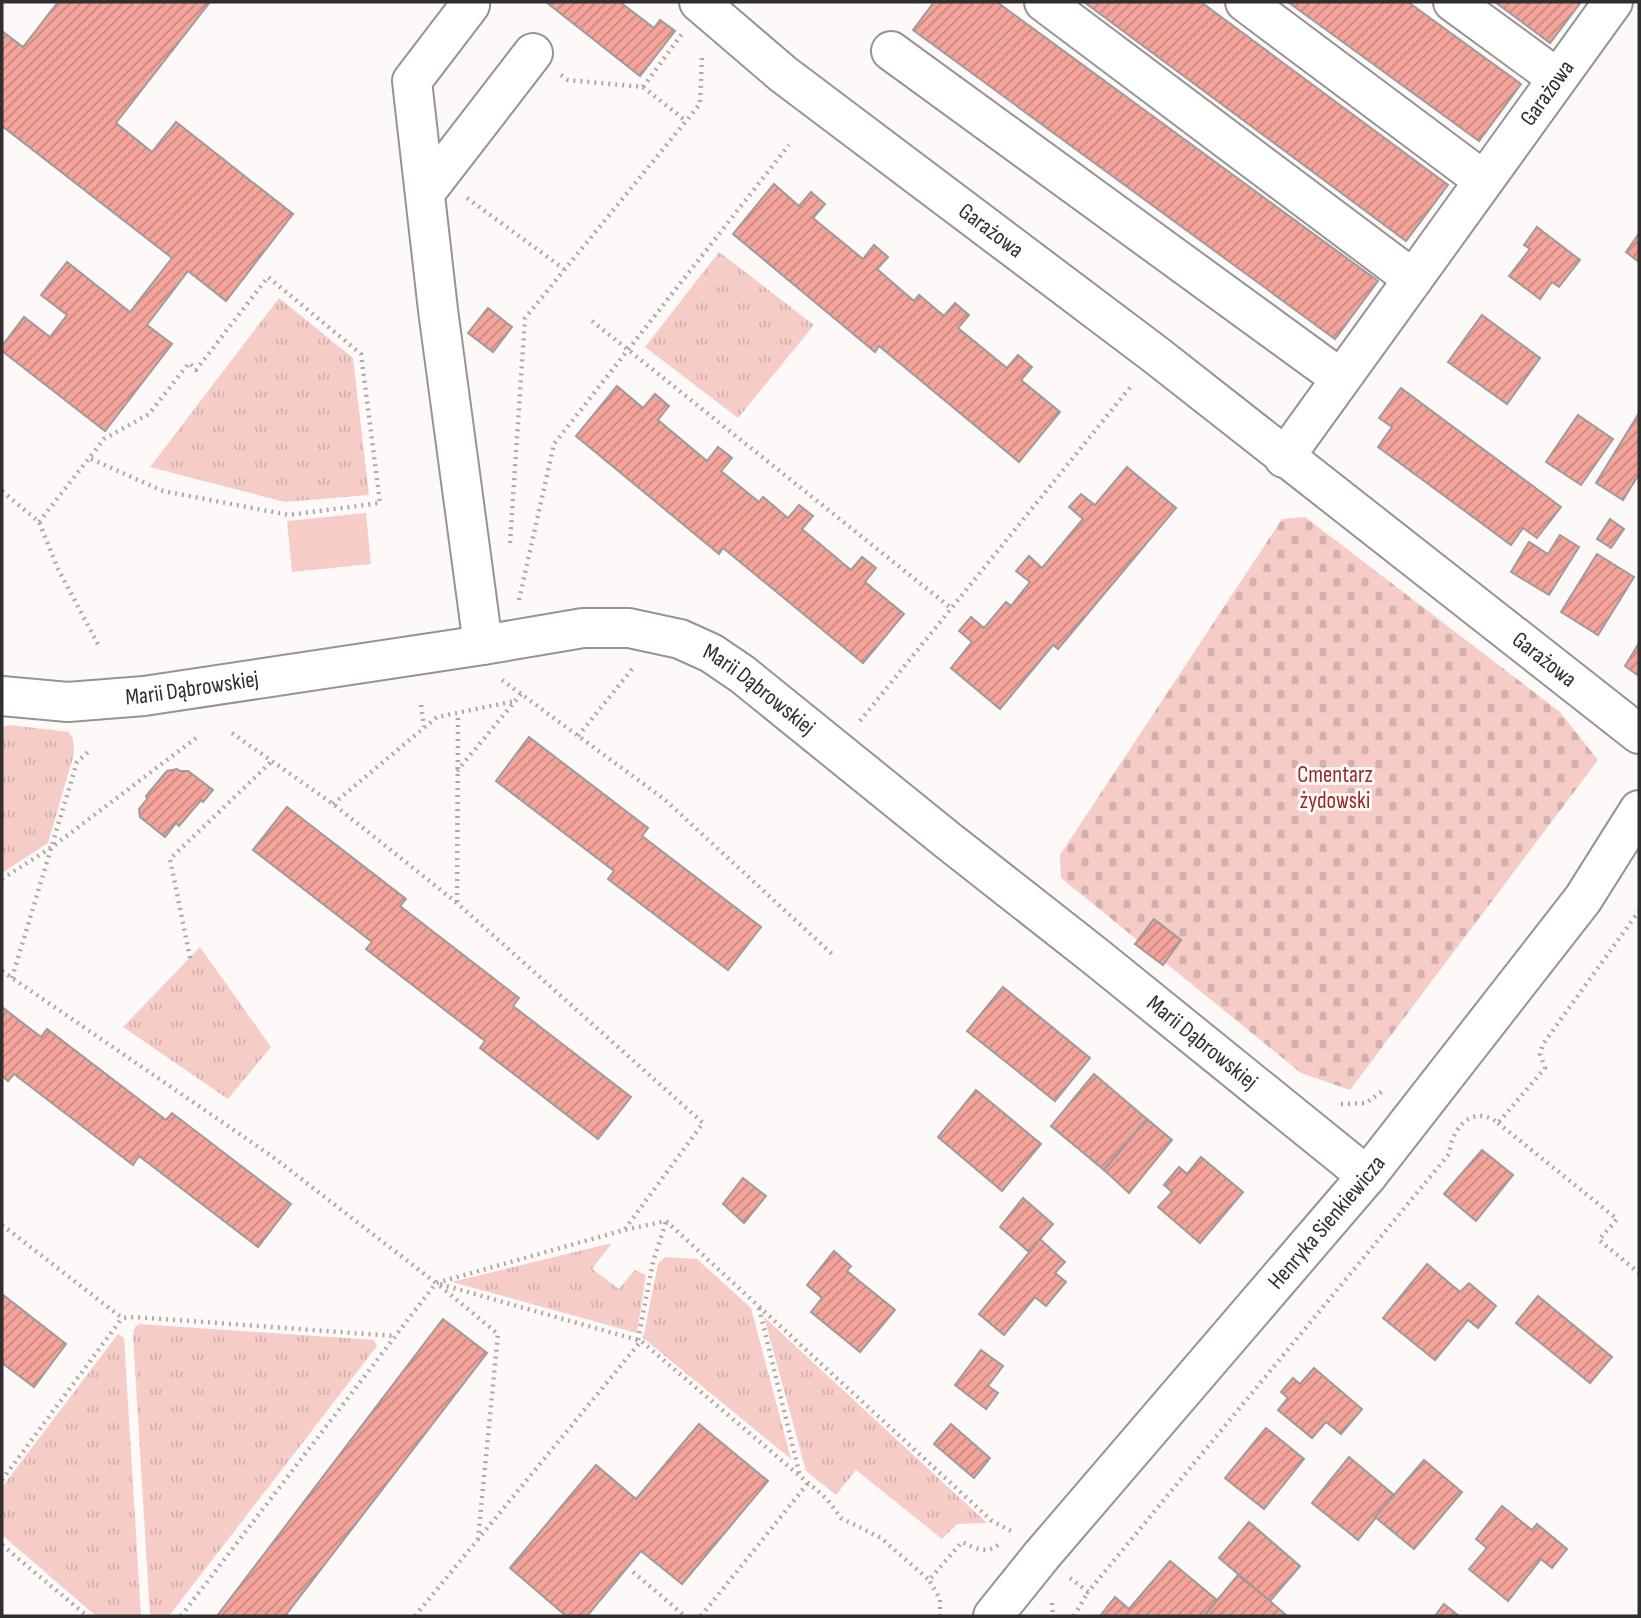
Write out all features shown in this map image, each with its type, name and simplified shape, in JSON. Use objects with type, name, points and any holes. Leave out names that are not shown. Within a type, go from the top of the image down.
[{"type":"street","points":[[1044,2],[1413,279]]},
{"type":"street","points":[[1245,2],[1483,180]]},
{"type":"street","points":[[1453,2],[1557,78]]},
{"type":"street","name":"Garażowa","points":[[1284,458],[1613,2]]},
{"type":"street","points":[[470,5],[412,81],[431,185],[438,310],[483,645]]},
{"type":"street","name":"Garażowa","points":[[694,14],[783,74],[1156,355],[1639,734]]},
{"type":"street","points":[[891,51],[1340,378]]},
{"type":"street","points":[[431,185],[533,53]]},
{"type":"street","name":"Marii Dąbrowskiej","points":[[2,696],[68,702],[144,696],[583,628],[629,628],[680,639],[711,653],[752,682],[1367,1176]]},
{"type":"street","name":"Henryka Sienkiewicza","points":[[1002,1613],[1042,1555],[1367,1176],[1583,899],[1639,810]]},
{"type":"path","points":[[643,87],[694,14]]},
{"type":"path","points":[[510,551],[525,318],[700,104],[702,50]]},
{"type":"path","points":[[533,53],[568,80],[643,87],[687,121]]},
{"type":"path","points":[[519,601],[554,444],[789,145]]},
{"type":"path","points":[[431,185],[564,269]]},
{"type":"path","points":[[39,522],[89,458],[104,439],[149,414],[189,363],[196,370],[268,277],[361,354],[380,503],[289,515],[163,491],[89,458]]},
{"type":"path","points":[[592,321],[951,608]]},
{"type":"path","points":[[857,724],[1156,355]]},
{"type":"path","points":[[2,491],[39,522],[58,569],[100,648]]},
{"type":"path","points":[[578,736],[634,666]]},
{"type":"path","points":[[457,771],[521,694],[664,799],[832,954]]},
{"type":"path","points":[[334,804],[437,717],[515,701]]},
{"type":"path","points":[[421,705],[424,728]]},
{"type":"path","points":[[457,713],[457,903]]},
{"type":"path","points":[[232,733],[334,804],[457,903],[703,1123],[624,1230]]},
{"type":"path","points":[[2,879],[52,847],[196,738]]},
{"type":"path","points":[[12,978],[77,762],[88,752]]},
{"type":"path","points":[[190,958],[170,859],[272,761]]},
{"type":"path","points":[[1498,1123],[1545,1068],[1540,1054],[1543,1044],[1639,911]]},
{"type":"path","points":[[2,971],[273,1157],[498,1334],[478,1540]]},
{"type":"path","points":[[1074,1616],[1088,1592],[1449,1154],[1454,1136],[1466,1121],[1481,1115],[1490,1117],[1617,1219],[1599,1240],[1639,1273]]},
{"type":"path","points":[[181,1616],[436,1283],[624,1230],[666,1222]]},
{"type":"path","points":[[666,1222],[992,1521],[1012,1531]]},
{"type":"path","points":[[415,1616],[639,1341],[653,1262],[666,1222]]},
{"type":"path","points":[[2,1225],[122,1318],[395,1336]]},
{"type":"path","points":[[436,1283],[639,1341],[827,1499],[841,1518],[881,1538],[929,1580],[940,1599],[940,1616]]},
{"type":"path","points":[[759,1306],[801,1477]]},
{"type":"path","points":[[2,1480],[122,1318]]},
{"type":"path","points":[[701,1616],[808,1483]]},
{"type":"path","points":[[2,1545],[87,1616]]},
{"type":"path","points":[[929,1580],[956,1549]]},
{"type":"path","points":[[632,1572],[685,1616]]},
{"type":"path","points":[[1065,1575],[1088,1592]]},
{"type":"green space","points":[[719,252],[814,325],[738,418],[645,347]]},
{"type":"green space","points":[[279,298],[353,358],[369,495],[285,502],[150,467]]},
{"type":"green space","points":[[366,513],[371,564],[292,572],[287,521]]},
{"type":"green space","name":"Cmentarz żydowski","points":[[1305,517],[1560,712],[1598,760],[1350,1090],[1301,1073],[1061,878],[1060,855],[1282,519]]},
{"type":"green space","points":[[10,725],[69,732],[73,739],[74,754],[48,843],[2,873],[2,727]]},
{"type":"green space","points":[[200,947],[271,1047],[228,1099],[123,1027]]},
{"type":"green space","points":[[612,1243],[592,1269],[619,1289],[635,1270],[646,1275],[637,1333],[452,1282]]},
{"type":"green space","points":[[665,1257],[697,1259],[751,1308],[791,1459],[643,1338],[658,1264]]},
{"type":"green space","points":[[764,1317],[987,1523],[957,1524],[942,1539],[856,1470],[836,1495],[806,1471]]},
{"type":"green space","points":[[139,1324],[374,1340],[377,1346],[169,1616],[150,1616],[133,1335]]},
{"type":"green space","points":[[118,1334],[124,1338],[141,1616],[96,1616],[2,1535],[2,1487]]},
{"type":"building","points":[[58,2],[210,2],[116,123],[152,152],[176,122],[293,214],[226,301],[188,271],[147,325],[172,344],[105,431],[2,351],[2,346],[24,317],[50,337],[67,315],[41,295],[67,262],[130,312],[172,258],[2,126],[2,31],[23,47]]},
{"type":"building","points":[[546,2],[620,2],[654,28],[660,20],[675,31],[640,76]]},
{"type":"building","points":[[934,2],[997,2],[1378,281],[1335,339],[913,30]]},
{"type":"building","points":[[1084,2],[1201,2],[1448,185],[1406,241]]},
{"type":"building","points":[[1288,2],[1408,2],[1521,84],[1479,141]]},
{"type":"building","points":[[1495,2],[1581,2],[1550,43]]},
{"type":"building","points":[[774,184],[799,206],[811,192],[825,204],[813,218],[863,259],[874,245],[888,257],[877,269],[914,301],[919,295],[944,316],[955,303],[969,315],[958,328],[1007,368],[1018,355],[1032,367],[1021,380],[1060,412],[1019,462],[879,346],[875,352],[733,234]]},
{"type":"building","points":[[1537,227],[1580,260],[1559,287],[1552,282],[1540,299],[1509,276],[1530,249],[1524,245]]},
{"type":"building","points":[[1639,236],[1639,262],[1626,252]]},
{"type":"building","points":[[488,308],[512,327],[493,352],[468,333]]},
{"type":"building","points":[[1482,315],[1540,358],[1507,404],[1448,362]]},
{"type":"building","points":[[617,386],[643,408],[655,394],[669,406],[658,420],[707,461],[718,447],[732,458],[721,471],[759,502],[763,497],[788,518],[799,505],[813,516],[802,529],[851,570],[862,557],[876,568],[865,582],[904,614],[863,663],[723,548],[719,554],[576,436]]},
{"type":"building","points":[[1401,388],[1561,507],[1537,538],[1523,528],[1511,545],[1378,447],[1392,427],[1379,418]]},
{"type":"building","points":[[1639,413],[1639,474],[1623,500],[1596,483]]},
{"type":"building","points":[[1578,415],[1613,439],[1581,485],[1546,462]]},
{"type":"building","points":[[1127,467],[1176,508],[1058,649],[1053,645],[1000,709],[951,668],[972,642],[959,631],[971,617],[984,628],[1006,602],[1011,606],[1030,582],[1016,571],[1029,556],[1042,568],[1083,519],[1069,507],[1081,494],[1095,505]]},
{"type":"building","points":[[1610,519],[1624,529],[1611,548],[1597,539]]},
{"type":"building","points":[[1560,535],[1579,547],[1549,595],[1511,572],[1529,542],[1548,554]]},
{"type":"building","points":[[1597,554],[1634,577],[1598,635],[1561,612]]},
{"type":"building","points":[[1639,643],[1639,676],[1625,666]]},
{"type":"building","points":[[529,737],[648,828],[642,836],[761,927],[728,970],[608,879],[614,871],[496,781]]},
{"type":"building","points":[[167,771],[188,771],[213,790],[179,826],[176,823],[165,837],[140,817],[139,809]]},
{"type":"building","points":[[287,807],[406,899],[400,906],[519,998],[513,1006],[631,1097],[598,1139],[480,1048],[485,1041],[366,949],[372,942],[253,850]]},
{"type":"building","points":[[1154,919],[1181,940],[1163,965],[1135,944]]},
{"type":"building","points":[[1003,987],[1090,1058],[1055,1101],[967,1031]]},
{"type":"building","points":[[2,1007],[41,1037],[47,1029],[166,1120],[172,1113],[291,1204],[258,1247],[139,1156],[133,1165],[14,1074],[8,1081],[2,1076]]},
{"type":"building","points":[[1094,1074],[1147,1119],[1104,1170],[1051,1126]]},
{"type":"building","points":[[976,1090],[1041,1144],[1002,1191],[938,1137]]},
{"type":"building","points":[[1147,1119],[1172,1140],[1129,1193],[1104,1170]]},
{"type":"building","points":[[1482,1150],[1513,1175],[1476,1221],[1444,1194]]},
{"type":"building","points":[[1201,1157],[1243,1192],[1200,1243],[1158,1207],[1172,1192],[1164,1185],[1179,1167],[1187,1174]]},
{"type":"building","points":[[743,1178],[766,1196],[744,1223],[723,1204]]},
{"type":"building","points":[[1023,1198],[1053,1224],[1029,1252],[1000,1227]]},
{"type":"building","points":[[1040,1239],[1065,1262],[1055,1273],[1066,1282],[1046,1306],[1035,1297],[1004,1335],[979,1314]]},
{"type":"building","points":[[834,1251],[851,1266],[847,1271],[895,1310],[860,1352],[811,1312],[822,1298],[807,1285]]},
{"type":"building","points":[[1427,1264],[1460,1292],[1469,1283],[1496,1306],[1478,1328],[1468,1320],[1435,1360],[1383,1318]]},
{"type":"building","points":[[2,1294],[66,1344],[34,1387],[2,1363]]},
{"type":"building","points":[[1538,1296],[1612,1357],[1590,1383],[1516,1323]]},
{"type":"building","points":[[443,1319],[487,1353],[285,1616],[217,1616]]},
{"type":"building","points":[[981,1350],[1003,1366],[988,1386],[998,1393],[986,1409],[955,1385]]},
{"type":"building","points":[[1314,1368],[1362,1409],[1341,1434],[1326,1422],[1312,1438],[1278,1410],[1288,1398],[1281,1392],[1293,1378],[1300,1384]]},
{"type":"building","points":[[699,1424],[768,1481],[682,1584],[641,1551],[587,1616],[566,1616],[510,1568],[596,1465],[636,1499]]},
{"type":"building","points":[[951,1424],[990,1458],[974,1478],[934,1444]]},
{"type":"building","points":[[1266,1428],[1304,1459],[1264,1509],[1225,1478]]},
{"type":"building","points":[[1349,1457],[1394,1495],[1358,1540],[1312,1503]]},
{"type":"building","points":[[1424,1460],[1462,1492],[1414,1549],[1375,1517]]},
{"type":"building","points":[[1502,1506],[1532,1530],[1537,1524],[1567,1549],[1552,1568],[1541,1559],[1508,1601],[1469,1569],[1487,1548],[1476,1539]]},
{"type":"building","points":[[1249,1522],[1300,1566],[1270,1601],[1219,1558]]},
{"type":"building","points":[[1170,1561],[1217,1600],[1204,1616],[1100,1616],[1115,1597],[1129,1609]]},
{"type":"building","points":[[1238,1575],[1270,1601],[1287,1616],[1204,1616]]},
{"type":"building","points":[[1444,1604],[1459,1616],[1435,1616]]}]
